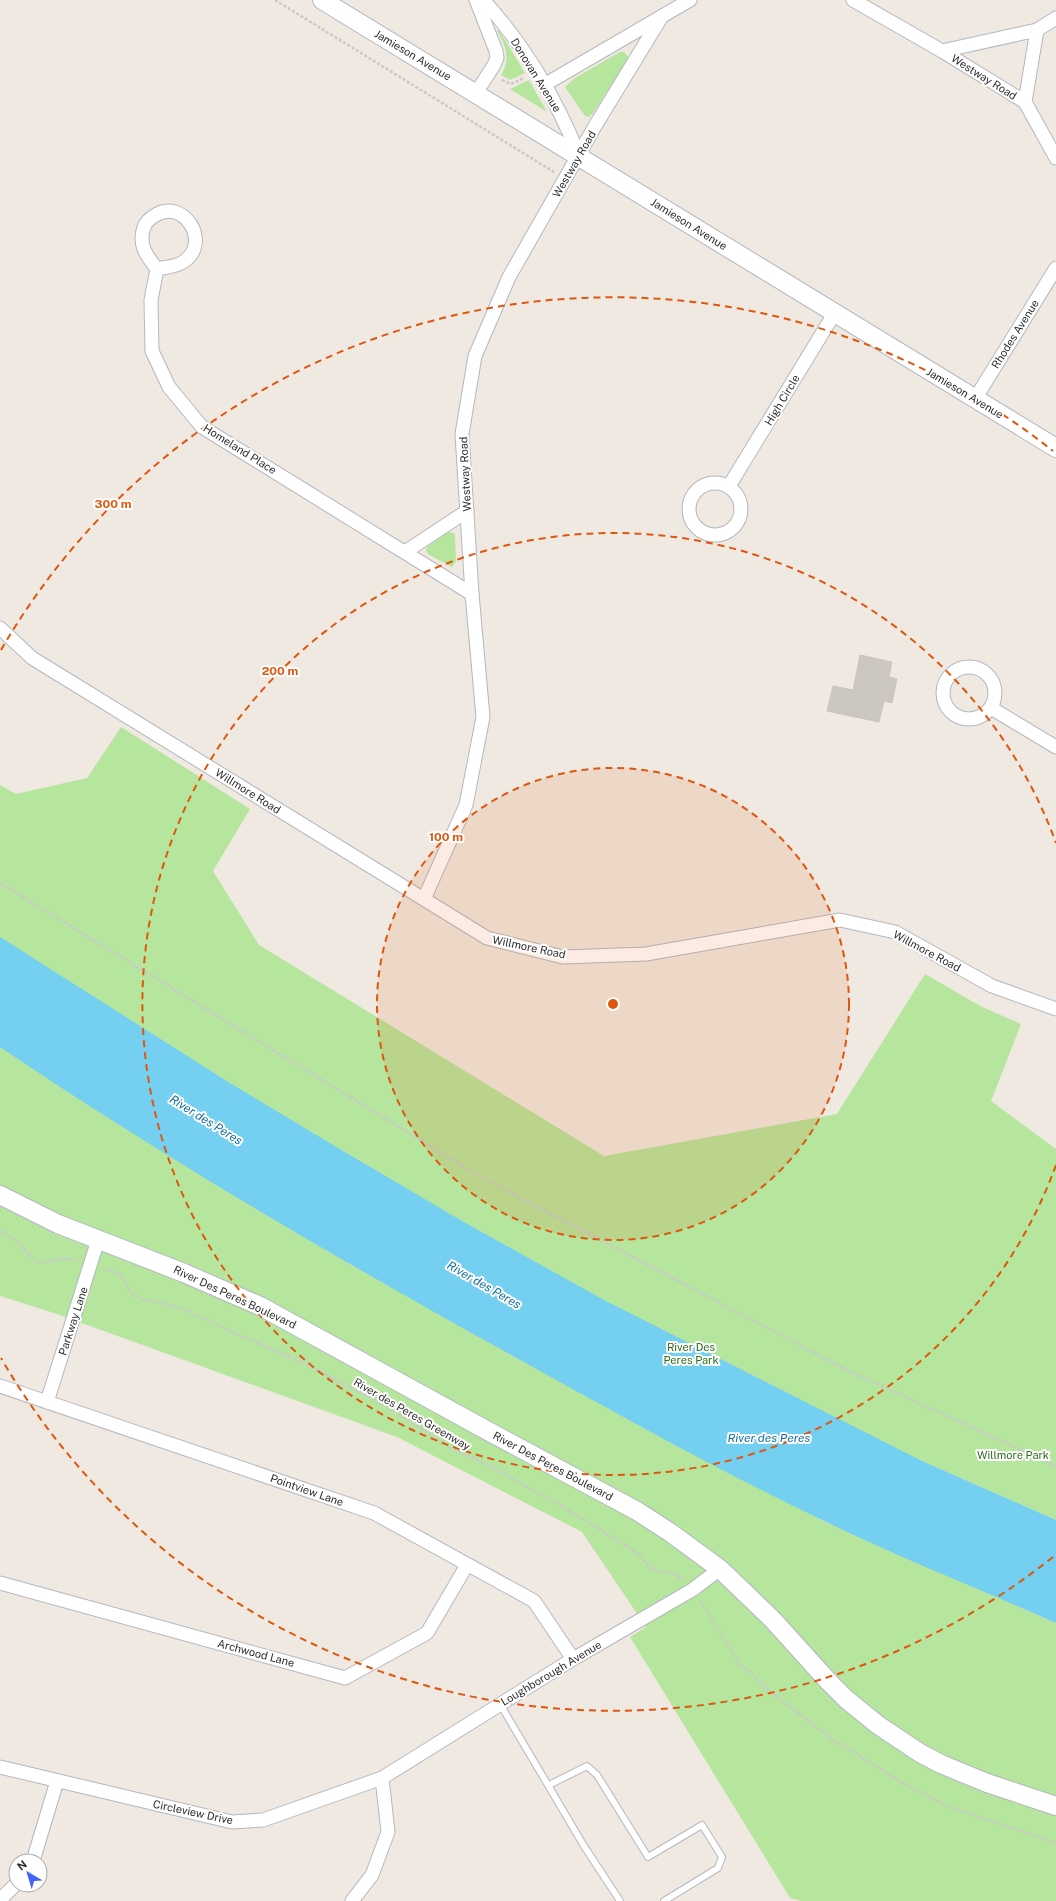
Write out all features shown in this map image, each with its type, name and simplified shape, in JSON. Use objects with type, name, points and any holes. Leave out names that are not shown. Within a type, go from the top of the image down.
[{"type":"main road","name":"Jamieson Avenue","points":[[322,0],[579,156],[834,314],[1056,448]]},
{"type":"main road","name":"River Des Peres Boulevard","points":[[0,1195],[33,1212],[98,1240],[208,1283],[287,1319],[488,1431],[637,1511],[671,1533],[720,1569],[773,1620],[846,1699],[878,1726],[913,1749],[942,1764],[987,1783],[1056,1806]]},
{"type":"street","points":[[476,0],[496,51],[497,58],[476,93]]},
{"type":"street","name":"Donovan Avenue","points":[[483,0],[508,28],[544,86],[564,121],[579,156]]},
{"type":"street","name":"Westway Road","points":[[544,86],[690,0]]},
{"type":"street","name":"Westway Road","points":[[853,0],[942,51],[1025,102]]},
{"type":"street","name":"Westway Road","points":[[424,899],[466,805],[483,717],[472,594],[462,434],[475,356],[509,277],[662,16]]},
{"type":"street","points":[[1056,18],[1037,30],[1025,102],[1056,158]]},
{"type":"street","name":"Westway Road","points":[[942,51],[1037,30]]},
{"type":"street","points":[[166,211],[176,212],[188,220],[195,231],[196,244],[189,257],[183,262],[157,268],[142,247],[141,236],[145,224],[157,214],[166,211]]},
{"type":"street","name":"Homeland Place","points":[[157,268],[151,300],[152,351],[169,387],[202,427],[472,594]]},
{"type":"street","name":"Rhodes Avenue","points":[[975,399],[1056,268]]},
{"type":"street","name":"High Circle","points":[[729,486],[834,314]]},
{"type":"street","points":[[714,482],[729,486],[735,490],[742,504],[742,513],[739,521],[734,528],[718,535],[700,531],[689,514],[689,505],[692,496],[705,484],[714,482]]},
{"type":"street","points":[[405,552],[467,511]]},
{"type":"street","name":"Willmore Road","points":[[0,628],[32,658],[487,938],[563,957],[646,954],[840,920],[895,932],[992,986],[1056,1009]]},
{"type":"street","points":[[991,708],[1056,747]]},
{"type":"street","name":"Parkway Lane","points":[[47,1402],[98,1240]]},
{"type":"street","name":"Pointview Lane","points":[[0,1386],[374,1513],[534,1602],[573,1659]]},
{"type":"street","name":"Archwood Lane","points":[[0,1583],[345,1678],[427,1633],[467,1565]]},
{"type":"street","name":"Loughborough Avenue","points":[[382,1778],[573,1659],[692,1590],[720,1569]]},
{"type":"street","name":"Circleview Drive","points":[[0,1767],[232,1822],[263,1820],[382,1778]]},
{"type":"street","points":[[352,1901],[372,1875],[388,1832],[382,1778]]},
{"type":"street","points":[[35,1853],[57,1781]]},
{"type":"street","points":[[0,1900],[8,1892]]},
{"type":"lane","points":[[500,1704],[584,1846],[620,1901]]},
{"type":"lane","points":[[549,1785],[587,1766],[597,1775],[648,1857],[702,1825],[722,1857],[718,1868],[664,1901]]},
{"type":"path","points":[[275,0],[555,173]]},
{"type":"path","points":[[499,78],[511,84],[529,76]]},
{"type":"path","points":[[0,883],[481,1177],[847,1370],[1056,1466]]},
{"type":"path","points":[[0,1231],[15,1240],[36,1262],[58,1258],[68,1258],[80,1262]]},
{"type":"path","name":"River des Peres Greenway","points":[[104,1270],[118,1274],[124,1279],[129,1290],[142,1300],[158,1302],[180,1308],[311,1367],[378,1401],[449,1447],[484,1463],[572,1512],[636,1552],[652,1570],[673,1574],[683,1579]]},
{"type":"path","points":[[699,1599],[740,1664],[771,1692],[832,1739],[893,1777],[947,1806],[1056,1843]]},
{"type":"green space","points":[[499,30],[525,73],[510,80],[501,75],[507,58],[505,47],[497,31]]},
{"type":"green space","points":[[620,52],[624,52],[629,58],[593,113],[589,117],[585,116],[565,87],[575,78]]},
{"type":"green space","points":[[529,80],[547,112],[510,89]]},
{"type":"green space","points":[[448,532],[454,533],[455,536],[456,561],[452,567],[428,554],[426,550],[427,547]]},
{"type":"green space","name":"River Des Peres Park","points":[[121,727],[250,809],[213,871],[259,945],[604,1156],[837,1114],[925,974],[982,1007],[1021,1024],[991,1101],[1056,1149],[1056,1520],[920,1460],[819,1519],[1056,1623],[1056,1901],[801,1901],[790,1898],[630,1637],[646,1627],[582,1532],[397,1437],[54,1313],[0,1296],[0,785],[16,794],[87,778]]},
{"type":"water","name":"River des Peres","points":[[0,937],[225,1080],[338,1148],[462,1221],[604,1300],[920,1460],[1056,1520],[1056,1623],[847,1532],[779,1499],[664,1439],[382,1283],[253,1207],[126,1129],[0,1047]]},
{"type":"building","points":[[860,655],[892,662],[889,677],[897,679],[892,703],[884,701],[879,722],[827,711],[833,686],[853,690]]},
{"type":"park label","name":"Willmore Park","points":[[1013,1455]]}]
